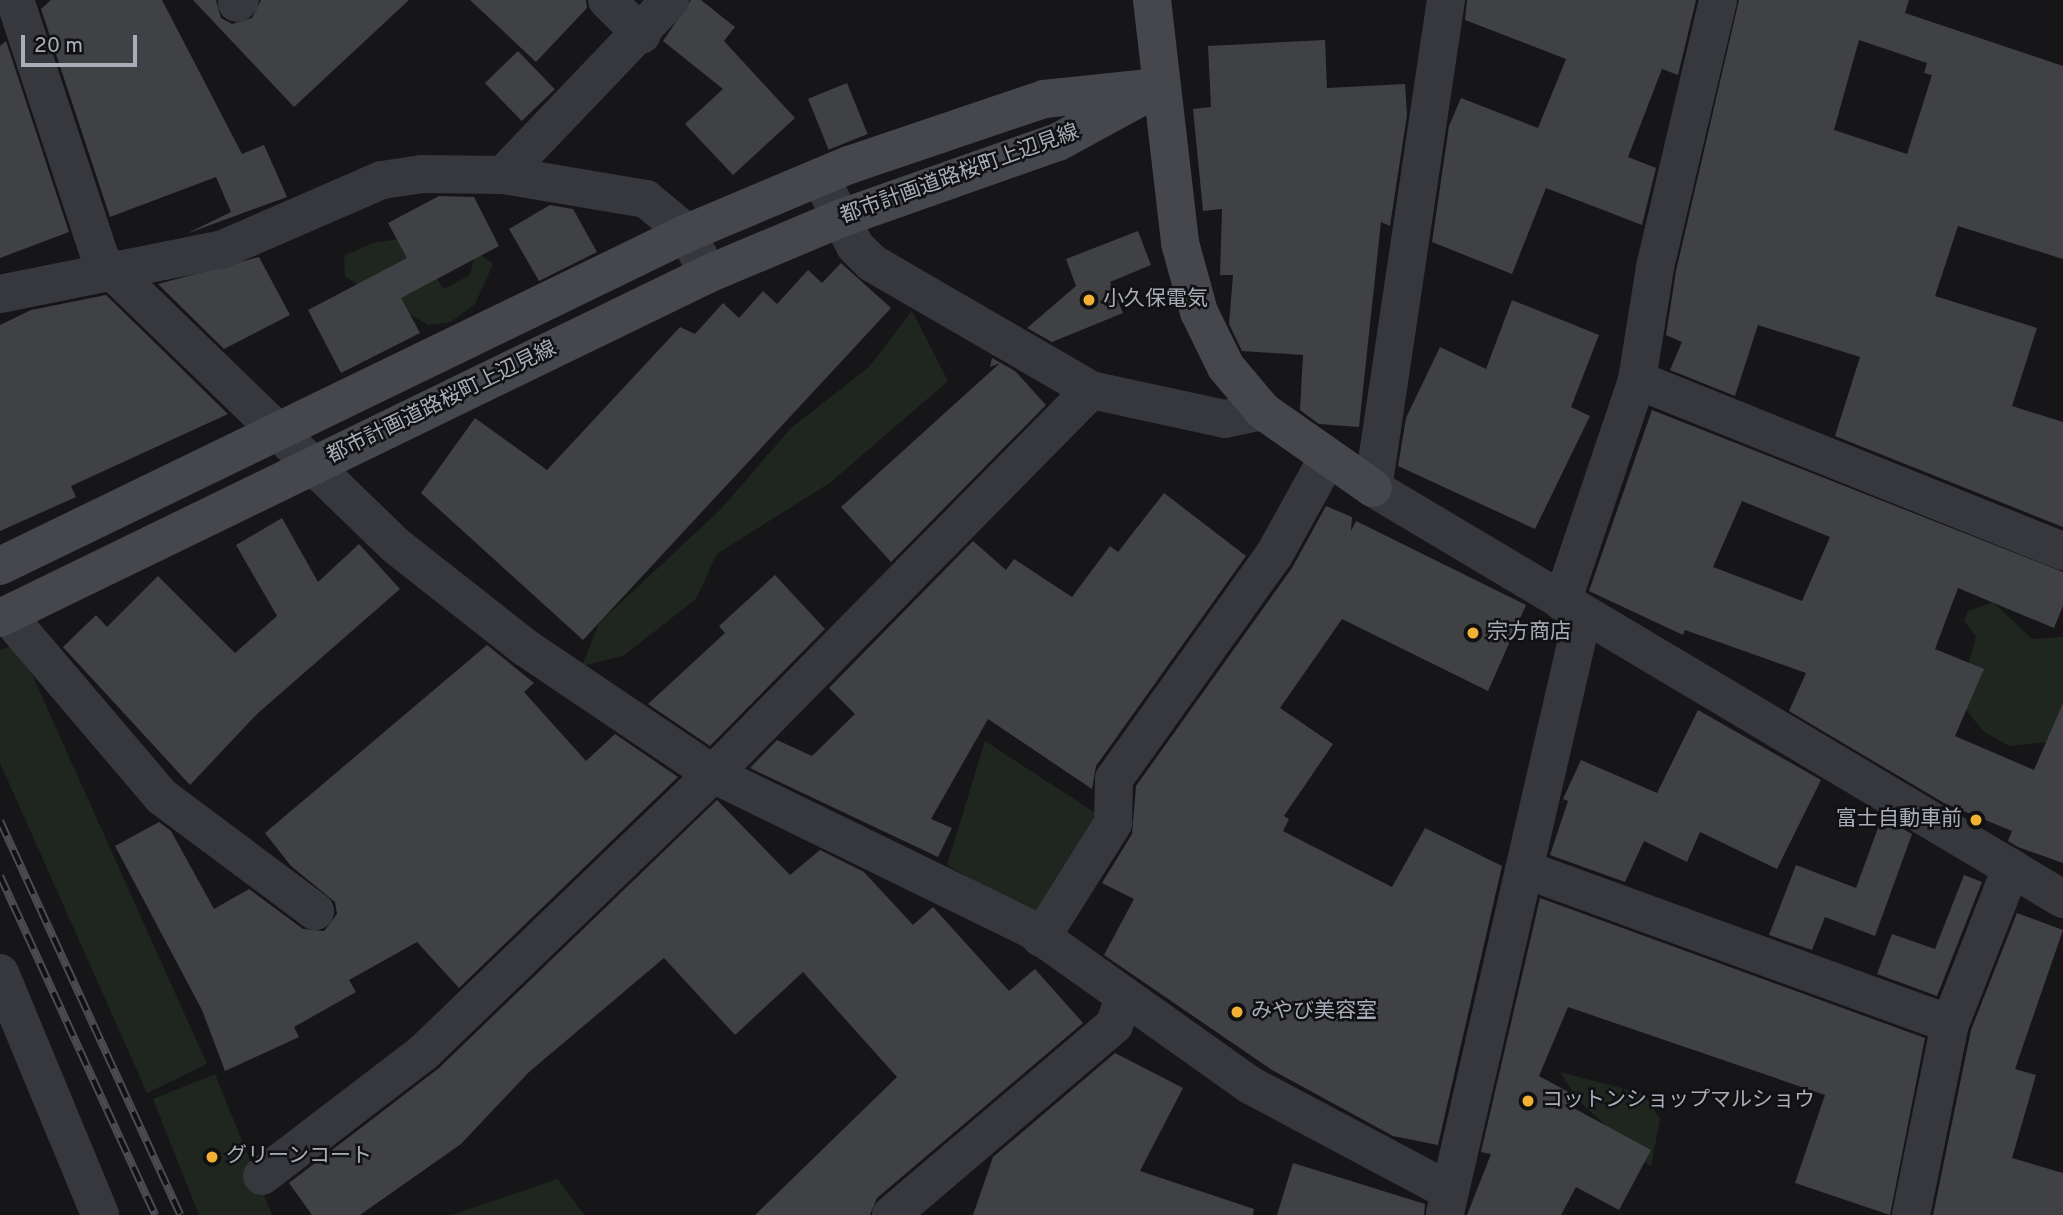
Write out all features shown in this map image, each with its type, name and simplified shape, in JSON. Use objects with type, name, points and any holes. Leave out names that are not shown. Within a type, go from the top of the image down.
[{"type":"street","points":[[15,0],[61,147],[110,271],[272,432],[395,545],[526,648],[713,774],[888,855],[1041,938],[1250,1085],[1447,1203],[1524,869],[1572,608],[1637,380],[1655,267],[1718,0]]},
{"type":"street","points":[[607,0],[642,34]]},
{"type":"street","points":[[503,175],[642,34],[670,0]]},
{"type":"street","points":[[1152,0],[1159,87],[1180,243],[1199,312],[1226,368],[1263,411],[1373,488],[2063,899]]},
{"type":"street","points":[[1373,488],[1446,0]]},
{"type":"street","name":"都市計画道路桜町上辺見線","points":[[0,566],[687,233],[820,177],[1044,99],[1159,87]]},
{"type":"street","name":"都市計画道路桜町上辺見線","points":[[4,616],[708,274],[839,219],[1058,142],[1159,87]]},
{"type":"street","points":[[0,294],[223,249],[382,180],[503,175],[646,199],[687,233],[708,274]]},
{"type":"street","points":[[820,177],[839,219],[872,262],[1091,390],[1225,419],[1263,411]]},
{"type":"street","points":[[1637,380],[2063,551]]},
{"type":"street","points":[[262,1176],[424,1052],[713,774],[1091,390]]},
{"type":"street","points":[[1041,938],[1113,823],[1114,779],[1274,555],[1328,457]]},
{"type":"street","points":[[4,616],[162,797],[315,911]]},
{"type":"street","points":[[1912,1215],[1950,1024],[2011,868]]},
{"type":"street","points":[[1524,869],[1950,1024]]},
{"type":"street","points":[[0,973],[100,1215]]},
{"type":"street","points":[[891,1215],[1114,1025],[1125,997]]},
{"type":"shaded area","points":[[418,236],[425,262],[444,289],[470,275],[475,251],[493,264],[475,304],[451,322],[428,325],[345,277],[344,256],[372,243]]},
{"type":"shaded area","points":[[912,311],[948,381],[831,482],[717,554],[696,599],[623,656],[582,666],[599,623],[722,508],[791,428],[869,367]]},
{"type":"shaded area","points":[[1993,602],[2032,639],[2063,637],[2063,740],[2009,746],[1983,731],[1958,700],[1976,637],[1964,620],[1968,611]]},
{"type":"shaded area","points":[[18,643],[207,1064],[147,1093],[0,763],[0,650]]},
{"type":"shaded area","points":[[985,741],[1097,814],[1040,918],[947,865]]},
{"type":"shaded area","points":[[1560,1072],[1644,1094],[1660,1119],[1651,1167],[1580,1102]]},
{"type":"shaded area","name":"グリーンコート","points":[[215,1074],[272,1215],[199,1215],[153,1099]]},
{"type":"shaded area","points":[[558,1179],[584,1215],[452,1215]]},
{"type":"building","points":[[51,0],[162,0],[242,154],[264,145],[287,197],[186,234],[231,212],[216,177],[110,217],[41,9]]},
{"type":"building","points":[[193,0],[216,0],[221,18],[232,24],[252,18],[261,0],[409,0],[294,107]]},
{"type":"building","points":[[470,0],[586,0],[587,8],[536,62]]},
{"type":"building","points":[[691,0],[701,0],[735,27],[724,41],[795,118],[733,175],[685,124],[723,89],[663,41]]},
{"type":"building","points":[[1467,0],[1696,0],[1678,75],[1662,69],[1628,157],[1656,168],[1642,225],[1546,188],[1512,274],[1432,242],[1449,126],[1461,98],[1538,128],[1566,59],[1465,20]]},
{"type":"building","points":[[1739,0],[1909,0],[1905,13],[2063,66],[2063,259],[1958,226],[1935,296],[2037,328],[2012,406],[2063,422],[2063,527],[1835,436],[1860,357],[1758,325],[1735,396],[1670,370],[1682,342],[1666,335],[1676,271]],"holes":[[[1859,40],[1927,63],[1924,73],[1932,75],[1907,154],[1834,130]]]},
{"type":"building","points":[[1325,40],[1327,88],[1405,84],[1407,115],[1390,226],[1381,222],[1359,427],[1319,424],[1300,410],[1303,355],[1242,351],[1229,324],[1233,275],[1220,275],[1222,209],[1203,211],[1193,109],[1211,107],[1208,46]]},
{"type":"building","points":[[6,41],[69,232],[0,258],[0,46]]},
{"type":"building","points":[[518,51],[555,89],[522,121],[485,83]]},
{"type":"building","points":[[847,83],[868,134],[829,150],[808,99]]},
{"type":"building","points":[[439,196],[474,197],[499,246],[401,298],[420,333],[341,373],[308,310],[407,258],[388,223]]},
{"type":"building","points":[[550,205],[573,209],[597,252],[539,281],[509,229]]},
{"type":"building","name":"小久保電気","points":[[1138,231],[1151,265],[1110,282],[1123,313],[1052,342],[1027,328],[1076,286],[1066,259]]},
{"type":"building","points":[[259,257],[290,315],[224,349],[158,284]]},
{"type":"building","points":[[841,263],[891,308],[583,640],[421,493],[475,418],[547,470],[680,327],[695,334],[723,303],[739,318],[763,291],[777,304],[808,270],[822,283]]},
{"type":"building","points":[[106,295],[228,414],[71,486],[76,497],[0,531],[0,325],[31,310]]},
{"type":"building","points":[[1512,300],[1599,335],[1571,407],[1590,416],[1535,529],[1398,466],[1406,418],[1440,347],[1486,369]]},
{"type":"building","points":[[992,358],[1015,371],[1046,405],[891,562],[841,507],[1000,363],[990,367]]},
{"type":"building","points":[[1652,410],[2063,572],[2063,606],[2054,628],[1958,588],[1935,649],[1984,669],[1955,736],[2034,770],[2063,703],[2063,863],[2018,847],[2008,841],[2012,831],[1944,803],[1789,711],[1806,673],[1685,630],[1683,635],[1589,591]],"holes":[[[1742,501],[1830,537],[1802,601],[1713,567]]]},
{"type":"building","points":[[1164,493],[1246,556],[1096,766],[1092,789],[988,719],[931,819],[952,828],[938,857],[750,768],[777,740],[812,756],[855,714],[829,688],[973,541],[1006,570],[1014,559],[1072,597],[1110,546],[1118,552]]},
{"type":"building","points":[[1326,506],[1352,517],[1351,531],[1356,521],[1526,605],[1488,691],[1342,619],[1280,708],[1333,744],[1284,816],[1289,819],[1283,831],[1392,887],[1425,828],[1502,866],[1438,1145],[1393,1136],[1272,1070],[1104,955],[1134,899],[1102,883],[1132,834],[1136,786],[1292,568]]},
{"type":"building","points":[[282,518],[318,582],[359,544],[400,589],[257,714],[190,785],[63,647],[96,615],[107,627],[158,576],[235,653],[277,616],[236,545]]},
{"type":"building","points":[[775,575],[825,629],[710,746],[648,704],[725,633],[719,626]]},
{"type":"building","points":[[487,645],[534,683],[524,692],[586,761],[615,734],[678,777],[459,988],[417,942],[349,980],[356,992],[294,1027],[299,1037],[225,1071],[202,1010],[115,846],[159,822],[171,831],[214,909],[249,889],[303,929],[324,931],[337,914],[335,902],[291,866],[265,833]]},
{"type":"building","points":[[1698,710],[1821,780],[1777,869],[1700,832],[1687,862],[1644,841],[1625,882],[1550,855],[1568,801],[1563,799],[1581,760],[1657,793]]},
{"type":"building","points":[[717,800],[790,875],[820,850],[864,872],[913,925],[933,907],[1009,991],[1035,969],[1083,1023],[877,1198],[870,1215],[755,1215],[897,1077],[803,972],[735,1035],[664,958],[529,1072],[461,1144],[360,1215],[312,1215],[289,1183],[439,1068]]},
{"type":"building","points":[[1882,817],[1912,834],[1875,936],[1825,917],[1812,950],[1769,935],[1796,865],[1856,888]]},
{"type":"building","points":[[1964,875],[1982,882],[1937,996],[1877,974],[1892,934],[1935,949]]},
{"type":"building","points":[[1540,898],[1925,1038],[1890,1215],[1795,1183],[1825,1095],[1568,1007],[1539,1076],[1574,1095],[1568,1105],[1651,1150],[1619,1210],[1576,1187],[1561,1215],[1467,1215],[1491,1154],[1481,1152]]},
{"type":"building","points":[[2017,913],[2063,930],[2015,1069],[2036,1075],[2012,1158],[2063,1173],[2063,1215],[1933,1215],[1971,1030]]},
{"type":"building","points":[[1115,1053],[1183,1088],[1140,1171],[1254,1209],[1253,1215],[973,1215],[993,1157]]},
{"type":"building","points":[[1293,1163],[1425,1204],[1424,1215],[1277,1215]]},
{"type":"railway","points":[[0,821],[180,1215]]},
{"type":"railway","points":[[0,876],[155,1215]]},
{"type":"place","name":"小久保電気","points":[[1089,300]]},
{"type":"place","name":"宗方商店","points":[[1473,633]]},
{"type":"place","name":"富士自動車前","points":[[1976,820]]},
{"type":"place","name":"みやび美容室","points":[[1237,1012]]},
{"type":"place","name":"コットンショップマルショウ","points":[[1528,1101]]},
{"type":"place","name":"グリーンコート","points":[[212,1157]]}]
